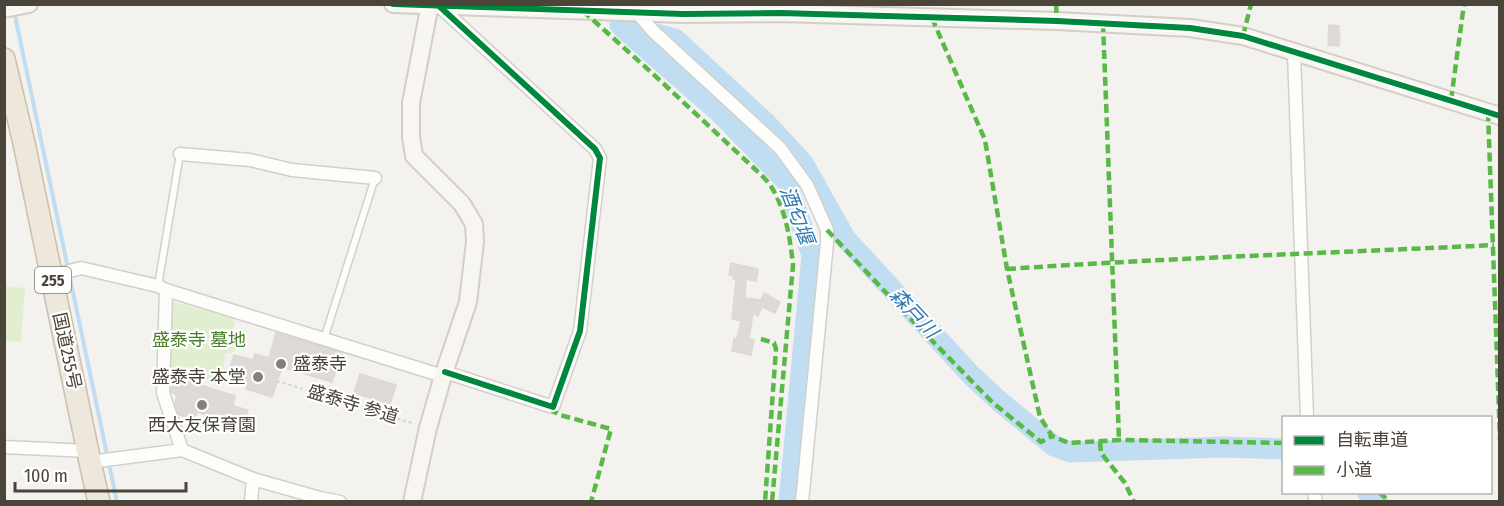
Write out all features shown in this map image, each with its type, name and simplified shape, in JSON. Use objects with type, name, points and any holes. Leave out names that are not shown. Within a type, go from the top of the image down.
[{"type":"highway","name":"国道255号","points":[[4,59],[24,143],[99,501]]},
{"type":"street","points":[[393,4],[582,10],[633,8],[683,14],[780,9],[1190,28],[1243,36],[1500,116]]},
{"type":"street","points":[[4,9],[26,5]]},
{"type":"street","points":[[412,501],[428,428],[468,302],[475,242],[474,224],[462,204],[414,156],[411,137],[411,103],[430,5]]},
{"type":"street","points":[[52,276],[81,268],[162,288],[553,407],[580,331],[600,158],[595,149],[438,5]]},
{"type":"street","points":[[633,8],[653,31],[780,148],[807,185],[827,230],[828,243],[802,501]]},
{"type":"street","points":[[1294,52],[1307,416]]},
{"type":"street","points":[[180,154],[250,160],[292,170],[375,178]]},
{"type":"street","points":[[162,288],[163,393],[182,450]]},
{"type":"street","points":[[4,447],[89,457],[182,450],[253,479],[320,498],[340,501]]},
{"type":"street","points":[[251,501],[253,479]]},
{"type":"lane","points":[[162,288],[180,154]]},
{"type":"lane","points":[[324,339],[375,178]]},
{"type":"green space","points":[[4,286],[25,288],[21,342],[5,341]]},
{"type":"green space","name":"盛泰寺 墓地","points":[[170,301],[234,318],[233,336],[239,340],[234,352],[225,354],[221,384],[183,376],[167,369]]},
{"type":"building","points":[[1329,25],[1339,26],[1339,46],[1328,45]]},
{"type":"building","points":[[731,263],[758,269],[756,281],[746,279],[745,298],[761,300],[764,293],[780,302],[775,313],[762,307],[758,316],[753,313],[749,339],[754,340],[751,355],[732,351],[741,321],[732,319],[736,279],[729,275]]},
{"type":"building","points":[[276,333],[342,353],[332,382],[282,367],[272,397],[246,389],[247,380],[228,374],[234,355],[253,360],[255,354],[269,358]]},
{"type":"building","points":[[360,374],[396,385],[390,404],[354,393]]},
{"type":"building","points":[[173,381],[187,385],[188,381],[235,396],[233,406],[248,410],[242,430],[231,426],[231,423],[197,412],[194,420],[179,415],[175,403],[177,395],[171,392]]},
{"type":"waterway","points":[[14,11],[117,502]]},
{"type":"waterway","name":"森戸川","points":[[620,25],[675,39],[767,124],[803,163],[845,238],[971,375],[1054,446],[1070,452],[1223,447],[1282,449]]},
{"type":"waterway","name":"酒匂堰","points":[[624,29],[719,112],[786,181],[812,255],[789,502]]},
{"type":"waterway","name":"森戸川","points":[[1369,494],[1378,502]]},
{"type":"marked path","points":[[1056,4],[1057,21]]},
{"type":"marked path","points":[[1243,36],[1251,4]]},
{"type":"marked path","points":[[1451,100],[1464,4]]},
{"type":"marked path","points":[[583,11],[762,176],[769,183],[781,206],[789,235],[793,265],[772,502]]},
{"type":"marked path","points":[[932,18],[985,140],[1007,269],[1040,417],[1052,436],[1069,443],[1119,440],[1282,443]]},
{"type":"marked path","points":[[1103,23],[1119,440]]},
{"type":"marked path","points":[[1488,112],[1500,440]]},
{"type":"marked path","points":[[827,230],[992,402],[1041,442],[1052,436]]},
{"type":"marked path","points":[[1007,269],[1494,245]]},
{"type":"marked path","points":[[761,339],[774,343],[776,349],[765,502]]},
{"type":"marked path","points":[[553,407],[553,411],[560,415],[611,429],[591,502]]},
{"type":"marked path","points":[[1100,442],[1101,453],[1125,483],[1134,502]]},
{"type":"marked path","points":[[1381,494],[1390,502]]},
{"type":"cycle path","points":[[393,4],[683,14],[780,13],[1057,21],[1190,28],[1243,36],[1500,116]]},
{"type":"cycle path","points":[[438,5],[595,149],[600,158],[580,331],[553,407],[445,372]]},
{"type":"place","name":"盛泰寺","points":[[281,364]]},
{"type":"place","name":"盛泰寺 本堂","points":[[258,377]]},
{"type":"place","name":"西大友保育園","points":[[202,405]]}]
